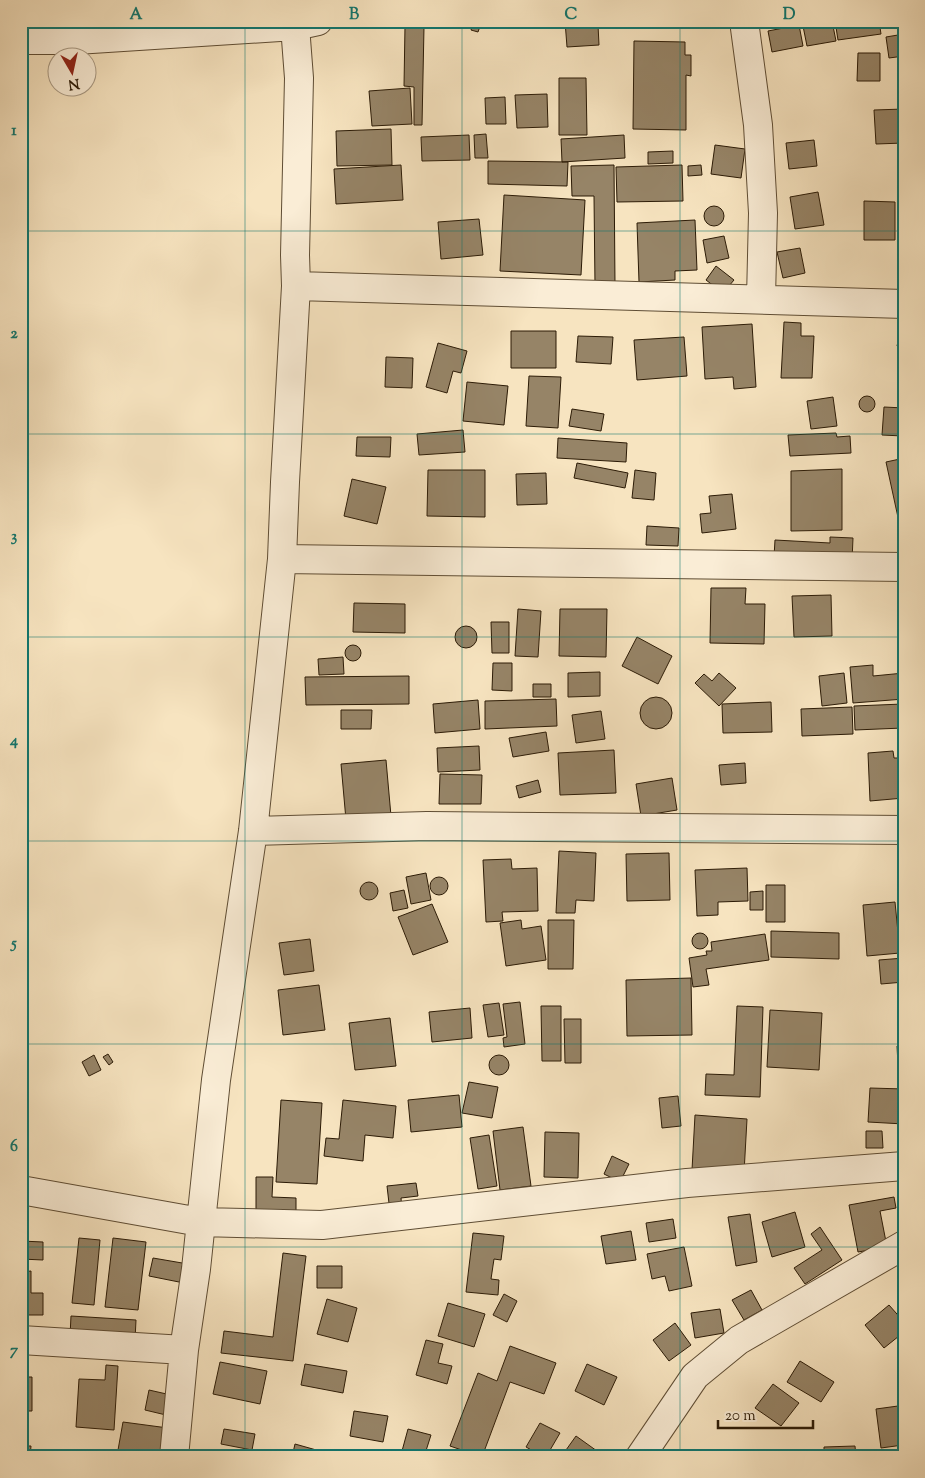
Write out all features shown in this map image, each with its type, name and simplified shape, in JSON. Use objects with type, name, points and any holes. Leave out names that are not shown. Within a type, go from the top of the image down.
[{"type":"street","points":[[744,21],[758,124],[763,213],[761,300]]},
{"type":"street","points":[[21,40],[76,40],[307,24],[298,78],[296,286],[282,559],[253,831],[216,1080],[196,1269],[184,1350],[174,1457]]},
{"type":"street","points":[[296,286],[904,304]]},
{"type":"street","points":[[282,559],[904,567]]},
{"type":"street","points":[[253,831],[428,826],[904,830]]},
{"type":"street","points":[[21,1190],[200,1222],[322,1225],[686,1183],[904,1166]]},
{"type":"street","points":[[640,1457],[696,1376],[739,1340],[904,1245]]},
{"type":"street","points":[[21,1340],[184,1350]]},
{"type":"building","points":[[474,21],[482,21],[478,32],[471,30]]},
{"type":"building","points":[[565,21],[611,21],[612,24],[598,25],[599,45],[567,47]]},
{"type":"building","points":[[832,21],[836,41],[807,46],[803,26]]},
{"type":"building","points":[[835,21],[879,21],[881,34],[838,40]]},
{"type":"building","points":[[799,25],[803,46],[772,52],[768,31]]},
{"type":"building","points":[[405,26],[424,27],[422,125],[414,125],[414,87],[404,86]]},
{"type":"building","points":[[904,34],[904,56],[889,58],[886,37]]},
{"type":"building","points":[[634,41],[685,42],[685,55],[691,55],[691,76],[686,75],[686,130],[633,129]]},
{"type":"building","points":[[858,53],[880,53],[880,81],[857,81]]},
{"type":"building","points":[[559,78],[586,78],[587,135],[559,135]]},
{"type":"building","points":[[410,88],[412,124],[372,126],[369,91]]},
{"type":"building","points":[[547,94],[548,127],[517,128],[515,95]]},
{"type":"building","points":[[505,97],[506,124],[486,124],[485,98]]},
{"type":"building","points":[[904,109],[904,143],[876,144],[874,110]]},
{"type":"building","points":[[391,129],[392,165],[337,166],[336,131]]},
{"type":"building","points":[[486,134],[488,158],[475,158],[474,135]]},
{"type":"building","points":[[469,135],[470,160],[422,161],[421,137]]},
{"type":"building","points":[[624,135],[625,158],[562,162],[561,139]]},
{"type":"building","points":[[814,140],[817,166],[789,169],[786,143]]},
{"type":"building","points":[[715,145],[745,149],[741,178],[711,174]]},
{"type":"building","points":[[673,151],[673,163],[648,164],[648,152]]},
{"type":"building","points":[[488,161],[568,162],[567,186],[488,184]]},
{"type":"building","points":[[401,165],[403,200],[336,204],[334,169]]},
{"type":"building","points":[[614,165],[615,285],[595,285],[594,196],[572,196],[571,166]]},
{"type":"building","points":[[682,165],[683,201],[617,202],[616,167]]},
{"type":"building","points":[[701,165],[702,175],[688,176],[688,166]]},
{"type":"building","points":[[818,192],[824,225],[795,229],[790,197]]},
{"type":"building","points":[[504,195],[585,200],[581,275],[500,271]]},
{"type":"building","points":[[864,201],[895,202],[895,240],[864,240]]},
{"type":"building","points":[[710,206],[718,206],[724,212],[724,220],[718,226],[710,226],[704,220],[704,212]]},
{"type":"building","points":[[479,219],[483,255],[441,259],[438,222]]},
{"type":"building","points":[[695,220],[697,270],[675,271],[675,280],[639,282],[637,223]]},
{"type":"building","points":[[724,236],[729,258],[707,263],[703,240]]},
{"type":"building","points":[[800,248],[805,273],[783,278],[777,252]]},
{"type":"building","points":[[716,266],[734,280],[723,293],[706,280]]},
{"type":"building","points":[[784,322],[801,323],[801,336],[814,336],[812,378],[781,378]]},
{"type":"building","points":[[752,324],[756,387],[734,389],[733,377],[705,379],[702,327]]},
{"type":"building","points":[[901,329],[904,329],[904,347],[897,346]]},
{"type":"building","points":[[511,331],[556,331],[556,368],[511,368]]},
{"type":"building","points":[[578,336],[613,337],[611,364],[576,362]]},
{"type":"building","points":[[684,337],[687,376],[637,380],[634,340]]},
{"type":"building","points":[[438,343],[467,351],[461,373],[453,371],[447,393],[426,387]]},
{"type":"building","points":[[386,357],[413,358],[412,388],[385,387]]},
{"type":"building","points":[[529,376],[561,377],[558,428],[526,426]]},
{"type":"building","points":[[467,382],[508,386],[504,425],[463,421]]},
{"type":"building","points":[[864,396],[870,396],[875,401],[873,410],[864,412],[859,407],[859,401]]},
{"type":"building","points":[[833,397],[837,426],[811,429],[807,401]]},
{"type":"building","points":[[884,407],[904,408],[903,436],[882,435]]},
{"type":"building","points":[[572,409],[604,414],[601,431],[569,426]]},
{"type":"building","points":[[463,430],[465,452],[419,455],[417,434]]},
{"type":"building","points":[[836,433],[837,437],[850,436],[851,453],[790,456],[788,435]]},
{"type":"building","points":[[357,437],[391,437],[390,457],[356,456]]},
{"type":"building","points":[[558,438],[627,443],[626,462],[557,458]]},
{"type":"building","points":[[904,444],[904,456],[900,457],[898,445]]},
{"type":"building","points":[[900,459],[904,476],[904,521],[899,522],[886,462]]},
{"type":"building","points":[[577,463],[628,473],[625,488],[574,478]]},
{"type":"building","points":[[842,469],[842,530],[791,531],[791,471]]},
{"type":"building","points":[[428,470],[485,470],[485,517],[427,516]]},
{"type":"building","points":[[635,470],[656,473],[654,500],[632,498]]},
{"type":"building","points":[[546,473],[547,504],[517,505],[516,474]]},
{"type":"building","points":[[352,479],[386,487],[377,524],[344,516]]},
{"type":"building","points":[[732,494],[736,529],[702,533],[700,514],[711,513],[709,496]]},
{"type":"building","points":[[647,526],[679,528],[678,546],[646,545]]},
{"type":"building","points":[[830,537],[853,538],[852,561],[774,557],[775,540],[830,543]]},
{"type":"building","points":[[711,588],[746,588],[745,604],[765,604],[764,644],[710,643]]},
{"type":"building","points":[[831,595],[832,636],[794,637],[792,596]]},
{"type":"building","points":[[354,603],[405,604],[405,633],[353,632]]},
{"type":"building","points":[[518,609],[541,611],[538,657],[515,656]]},
{"type":"building","points":[[560,609],[607,609],[606,657],[559,656]]},
{"type":"building","points":[[491,622],[509,622],[509,653],[492,653]]},
{"type":"building","points":[[462,626],[470,626],[477,633],[477,641],[470,648],[462,648],[455,641],[455,633]]},
{"type":"building","points":[[637,637],[672,656],[658,684],[622,666]]},
{"type":"building","points":[[353,645],[361,653],[353,661],[345,653]]},
{"type":"building","points":[[343,657],[344,674],[319,675],[318,659]]},
{"type":"building","points":[[493,663],[512,663],[512,691],[492,690]]},
{"type":"building","points":[[873,665],[873,676],[904,673],[904,699],[853,703],[850,667]]},
{"type":"building","points":[[600,672],[600,696],[568,697],[568,673]]},
{"type":"building","points":[[719,673],[736,688],[719,706],[695,683],[704,674],[712,681]]},
{"type":"building","points":[[844,673],[847,703],[822,706],[819,676]]},
{"type":"building","points":[[409,676],[409,704],[306,705],[305,677]]},
{"type":"building","points":[[533,684],[551,684],[551,697],[533,697]]},
{"type":"building","points":[[656,697],[667,702],[672,713],[667,724],[656,729],[645,724],[640,713],[645,702]]},
{"type":"building","points":[[556,699],[557,726],[485,729],[485,701]]},
{"type":"building","points":[[478,700],[480,729],[435,733],[433,704]]},
{"type":"building","points":[[771,702],[772,732],[723,733],[722,704]]},
{"type":"building","points":[[903,704],[903,728],[855,730],[854,706]]},
{"type":"building","points":[[852,707],[853,734],[802,736],[801,709]]},
{"type":"building","points":[[341,710],[372,710],[371,729],[341,729]]},
{"type":"building","points":[[601,711],[605,739],[576,743],[572,715]]},
{"type":"building","points":[[546,732],[549,751],[513,757],[509,738]]},
{"type":"building","points":[[479,746],[480,770],[438,772],[437,748]]},
{"type":"building","points":[[614,750],[616,793],[560,795],[558,753]]},
{"type":"building","points":[[893,751],[894,758],[904,758],[904,798],[870,801],[868,753]]},
{"type":"building","points":[[386,760],[391,816],[346,820],[341,764]]},
{"type":"building","points":[[745,763],[746,783],[721,785],[719,765]]},
{"type":"building","points":[[440,774],[482,775],[481,804],[439,804]]},
{"type":"building","points":[[672,778],[677,810],[641,816],[636,784]]},
{"type":"building","points":[[538,780],[541,792],[519,798],[516,786]]},
{"type":"building","points":[[559,851],[596,853],[594,901],[576,900],[575,913],[556,913]]},
{"type":"building","points":[[669,853],[670,900],[627,901],[626,854]]},
{"type":"building","points":[[511,859],[512,869],[537,868],[538,911],[502,912],[503,921],[486,922],[483,860]]},
{"type":"building","points":[[747,868],[748,901],[718,902],[718,915],[697,916],[695,870]]},
{"type":"building","points":[[426,873],[431,900],[411,904],[406,877]]},
{"type":"building","points":[[439,877],[445,880],[448,886],[445,892],[439,895],[433,892],[430,886],[433,880]]},
{"type":"building","points":[[369,882],[375,885],[378,891],[375,897],[369,900],[363,897],[360,891],[363,885]]},
{"type":"building","points":[[766,885],[785,885],[785,922],[766,922]]},
{"type":"building","points":[[404,890],[408,908],[393,911],[390,893]]},
{"type":"building","points":[[763,891],[763,910],[750,910],[750,892]]},
{"type":"building","points":[[895,902],[900,953],[867,956],[863,905]]},
{"type":"building","points":[[432,904],[448,942],[413,955],[398,917]]},
{"type":"building","points":[[521,920],[522,929],[541,926],[546,960],[506,966],[500,923]]},
{"type":"building","points":[[548,920],[574,920],[573,969],[548,969]]},
{"type":"building","points":[[771,931],[839,933],[839,959],[771,957]]},
{"type":"building","points":[[700,933],[706,935],[708,941],[706,947],[700,949],[694,947],[692,941],[694,935]]},
{"type":"building","points":[[765,934],[769,960],[706,969],[709,985],[693,987],[689,958],[707,955],[706,951],[712,951],[711,942]]},
{"type":"building","points":[[310,939],[314,971],[284,975],[279,943]]},
{"type":"building","points":[[904,958],[904,982],[881,984],[879,960]]},
{"type":"building","points":[[691,978],[692,1035],[627,1036],[626,980]]},
{"type":"building","points":[[319,985],[325,1030],[283,1035],[278,990]]},
{"type":"building","points":[[520,1002],[525,1044],[504,1047],[503,1038],[507,1037],[503,1004]]},
{"type":"building","points":[[499,1003],[504,1035],[488,1037],[483,1005]]},
{"type":"building","points":[[541,1006],[561,1006],[561,1061],[542,1061]]},
{"type":"building","points":[[737,1006],[763,1007],[760,1097],[705,1095],[706,1074],[734,1075]]},
{"type":"building","points":[[470,1008],[472,1038],[432,1042],[429,1012]]},
{"type":"building","points":[[770,1010],[822,1013],[819,1070],[767,1067]]},
{"type":"building","points":[[390,1018],[396,1066],[355,1070],[349,1023]]},
{"type":"building","points":[[564,1019],[581,1019],[581,1063],[565,1063]]},
{"type":"building","points":[[904,1045],[904,1065],[898,1065],[897,1046]]},
{"type":"building","points":[[108,1054],[113,1062],[109,1065],[103,1057]]},
{"type":"building","points":[[94,1055],[101,1070],[89,1076],[82,1062]]},
{"type":"building","points":[[495,1055],[503,1055],[509,1061],[509,1069],[503,1075],[495,1075],[489,1069],[489,1061]]},
{"type":"building","points":[[469,1082],[498,1087],[492,1118],[462,1113]]},
{"type":"building","points":[[870,1088],[904,1089],[904,1124],[868,1122]]},
{"type":"building","points":[[459,1095],[462,1127],[411,1132],[408,1100]]},
{"type":"building","points":[[678,1096],[681,1126],[662,1128],[659,1098]]},
{"type":"building","points":[[281,1100],[322,1103],[317,1184],[276,1182]]},
{"type":"building","points":[[343,1100],[396,1106],[393,1138],[365,1135],[363,1161],[324,1156],[326,1138],[339,1139]]},
{"type":"building","points":[[695,1115],[747,1119],[744,1173],[692,1170]]},
{"type":"building","points":[[523,1127],[531,1186],[500,1190],[493,1131]]},
{"type":"building","points":[[866,1131],[882,1131],[883,1148],[866,1148]]},
{"type":"building","points":[[545,1132],[579,1133],[578,1178],[544,1177]]},
{"type":"building","points":[[489,1135],[497,1186],[478,1189],[470,1138]]},
{"type":"building","points":[[612,1156],[629,1164],[620,1182],[604,1174]]},
{"type":"building","points":[[256,1177],[273,1177],[272,1197],[296,1198],[296,1214],[256,1213]]},
{"type":"building","points":[[416,1183],[418,1196],[401,1198],[402,1211],[390,1212],[387,1186]]},
{"type":"building","points":[[894,1197],[896,1208],[880,1211],[887,1247],[858,1252],[849,1205]]},
{"type":"building","points":[[795,1212],[805,1247],[772,1257],[762,1222]]},
{"type":"building","points":[[750,1214],[757,1262],[736,1266],[728,1217]]},
{"type":"building","points":[[673,1219],[676,1238],[649,1242],[646,1223]]},
{"type":"building","points":[[820,1227],[842,1260],[805,1284],[794,1268],[822,1250],[811,1234]]},
{"type":"building","points":[[631,1231],[636,1260],[606,1264],[601,1236]]},
{"type":"building","points":[[473,1233],[504,1236],[501,1260],[494,1259],[491,1279],[499,1280],[498,1295],[466,1292]]},
{"type":"building","points":[[79,1238],[100,1240],[94,1305],[72,1303]]},
{"type":"building","points":[[113,1238],[146,1242],[138,1310],[105,1307]]},
{"type":"building","points":[[21,1241],[43,1242],[43,1260],[21,1259]]},
{"type":"building","points":[[684,1247],[692,1286],[669,1291],[665,1276],[652,1279],[647,1254]]},
{"type":"building","points":[[283,1253],[306,1256],[293,1361],[221,1353],[224,1331],[273,1337]]},
{"type":"building","points":[[153,1258],[188,1264],[184,1283],[149,1276]]},
{"type":"building","points":[[317,1266],[342,1266],[342,1288],[317,1288]]},
{"type":"building","points":[[31,1271],[31,1293],[43,1293],[43,1315],[21,1315],[21,1272]]},
{"type":"building","points":[[751,1290],[762,1310],[744,1320],[732,1300]]},
{"type":"building","points":[[504,1294],[517,1301],[507,1322],[493,1315]]},
{"type":"building","points":[[327,1299],[357,1308],[348,1342],[317,1334]]},
{"type":"building","points":[[448,1303],[485,1314],[474,1347],[438,1336]]},
{"type":"building","points":[[889,1305],[904,1322],[904,1332],[884,1348],[865,1325]]},
{"type":"building","points":[[720,1309],[724,1333],[695,1338],[691,1313]]},
{"type":"building","points":[[71,1316],[136,1320],[135,1340],[70,1336]]},
{"type":"building","points":[[675,1323],[691,1345],[669,1361],[653,1340]]},
{"type":"building","points":[[426,1340],[443,1344],[438,1363],[452,1366],[447,1384],[416,1375]]},
{"type":"building","points":[[510,1346],[556,1363],[544,1394],[510,1382],[482,1457],[450,1446],[478,1373],[497,1381]]},
{"type":"building","points":[[898,1357],[904,1357],[904,1392],[902,1392]]},
{"type":"building","points":[[800,1361],[834,1382],[821,1402],[787,1382]]},
{"type":"building","points":[[220,1362],[267,1371],[260,1404],[213,1394]]},
{"type":"building","points":[[305,1364],[347,1371],[343,1393],[301,1385]]},
{"type":"building","points":[[587,1364],[617,1377],[604,1405],[575,1391]]},
{"type":"building","points":[[106,1365],[118,1366],[114,1430],[76,1427],[79,1379],[105,1380]]},
{"type":"building","points":[[21,1377],[32,1377],[32,1411],[21,1411]]},
{"type":"building","points":[[773,1384],[799,1403],[781,1426],[755,1408]]},
{"type":"building","points":[[149,1390],[171,1395],[166,1415],[145,1410]]},
{"type":"building","points":[[898,1406],[903,1445],[881,1448],[876,1409]]},
{"type":"building","points":[[354,1411],[388,1416],[383,1442],[350,1436]]},
{"type":"building","points":[[123,1422],[168,1428],[165,1456],[118,1450]]},
{"type":"building","points":[[540,1423],[560,1433],[546,1457],[526,1447]]},
{"type":"building","points":[[224,1429],[255,1434],[252,1450],[221,1444]]},
{"type":"building","points":[[408,1429],[431,1435],[424,1457],[402,1451]]},
{"type":"building","points":[[576,1436],[604,1456],[561,1457]]},
{"type":"building","points":[[295,1444],[327,1453],[326,1457],[292,1457]]},
{"type":"building","points":[[21,1446],[31,1446],[30,1457],[21,1457]]},
{"type":"building","points":[[855,1446],[856,1457],[824,1457],[824,1447]]},
{"type":"building","points":[[221,1450],[249,1454],[248,1457],[220,1457]]},
{"type":"building","points":[[336,1450],[350,1454],[349,1457],[334,1457]]}]
